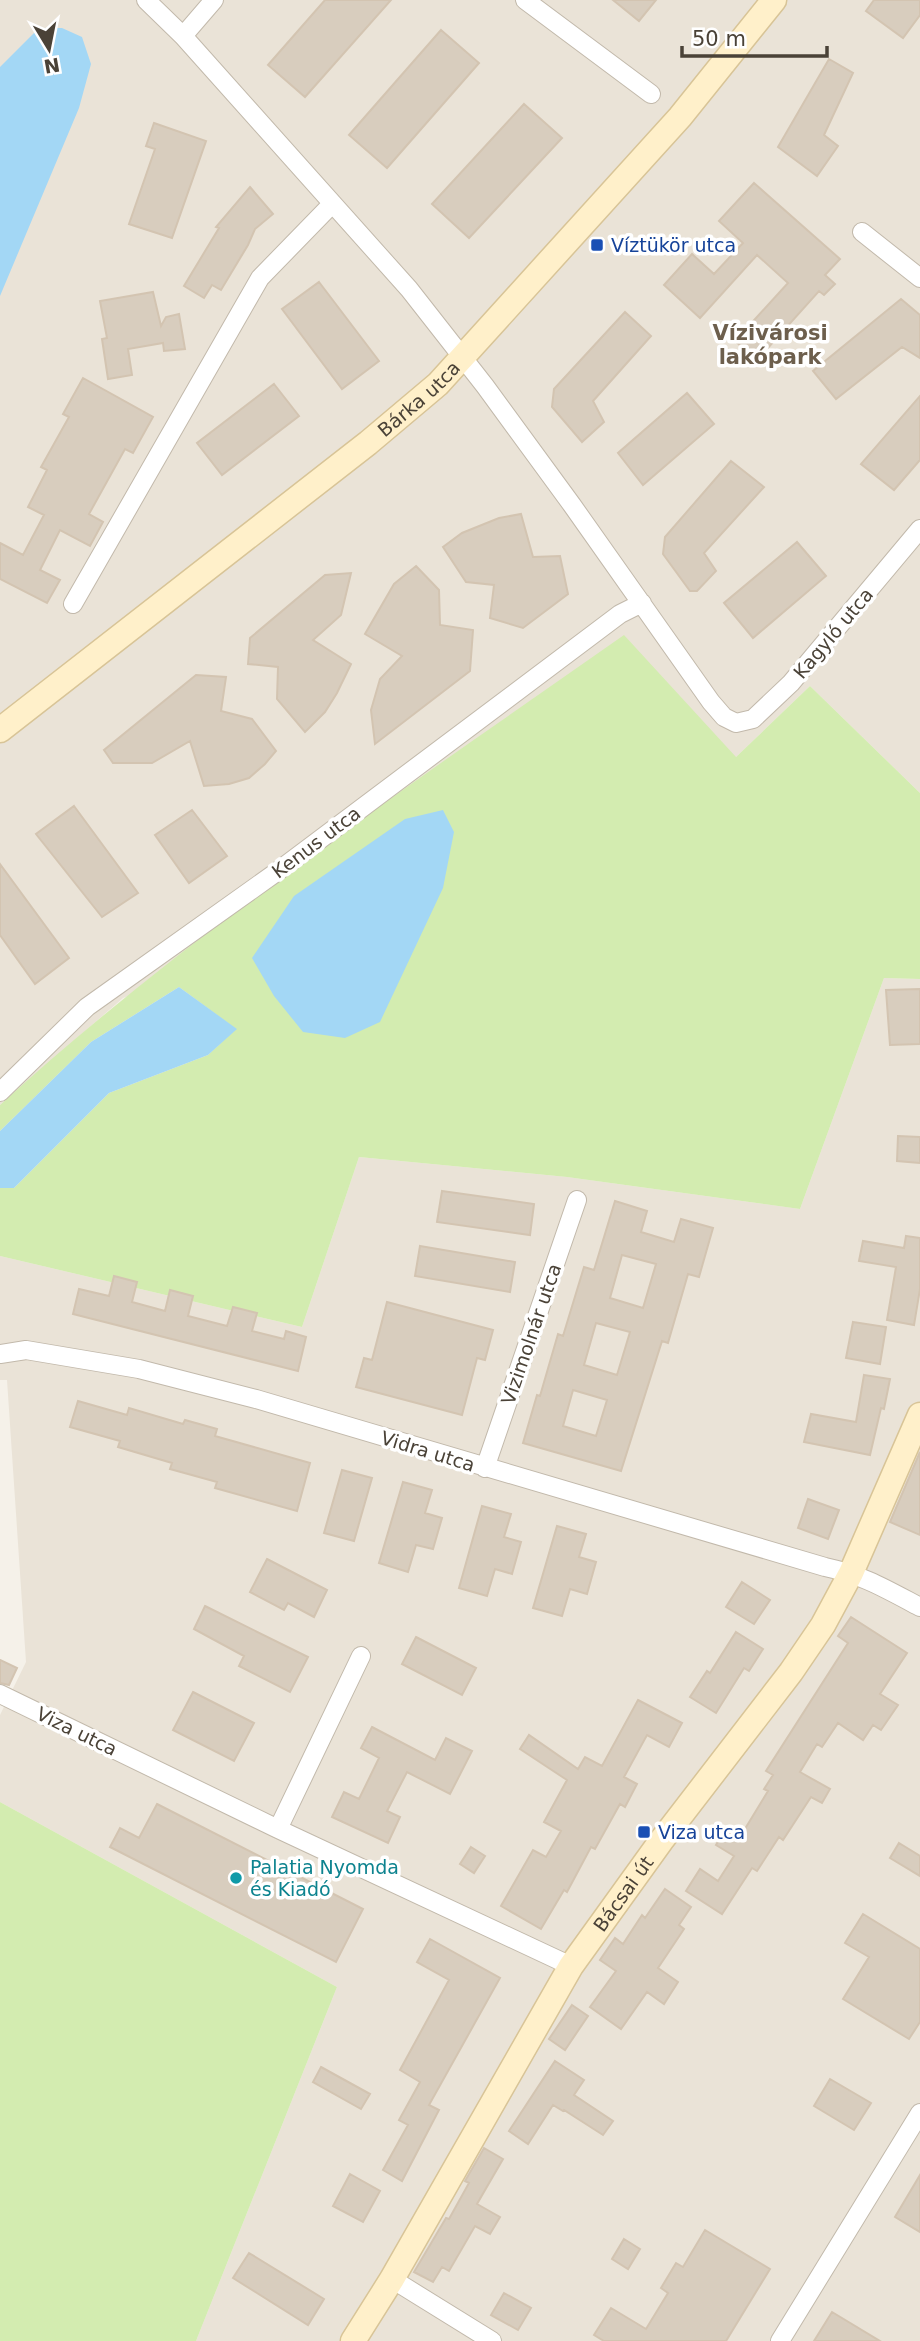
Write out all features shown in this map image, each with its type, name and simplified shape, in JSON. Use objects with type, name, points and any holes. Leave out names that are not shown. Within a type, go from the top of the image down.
[{"type":"main road","name":"Bárka utca","points":[[0,730],[432,390],[680,117],[774,0]]},
{"type":"main road","name":"Bácsai út","points":[[352,2341],[392,2279],[571,1966],[669,1830],[791,1672],[823,1625],[851,1573],[920,1415]]},
{"type":"street","points":[[146,0],[183,36],[409,289],[485,386],[642,603]]},
{"type":"street","points":[[183,36],[214,0]]},
{"type":"street","points":[[525,0],[651,94]]},
{"type":"street","points":[[73,604],[260,278],[332,204]]},
{"type":"street","points":[[862,232],[920,278]]},
{"type":"street","name":"Kagyló utca","points":[[642,603],[724,717],[736,723],[753,719],[791,683],[920,529]]},
{"type":"street","name":"Kenus utca","points":[[0,1092],[87,1007],[278,871],[620,614],[642,603]]},
{"type":"street","name":"Vizimolnár utca","points":[[485,1468],[577,1200]]},
{"type":"street","name":"Vidra utca","points":[[0,1354],[26,1350],[139,1368],[256,1399],[867,1578],[920,1607]]},
{"type":"street","points":[[278,1829],[360,1657]]},
{"type":"street","name":"Viza utca","points":[[0,1694],[278,1829],[571,1966]]},
{"type":"street","points":[[780,2341],[920,2113]]},
{"type":"street","points":[[392,2279],[492,2341]]},
{"type":"shaded area","points":[[0,0],[920,0],[920,793],[810,686],[736,757],[123,998],[0,1105]]},
{"type":"shaded area","points":[[884,978],[920,979],[920,2341],[196,2341],[337,1987],[0,1802],[0,1715],[26,1662],[7,1380],[0,1380],[0,1256],[302,1327],[359,1157],[567,1177],[800,1209]]},
{"type":"green space","points":[[624,635],[736,757],[810,686],[920,793],[920,979],[884,978],[800,1209],[567,1177],[359,1157],[302,1327],[0,1256],[0,1188],[14,1188],[109,1093],[208,1055],[236,1029],[179,987],[91,1042],[0,1131],[0,1105],[73,1040],[226,918],[384,803]]},
{"type":"green space","points":[[0,1802],[337,1987],[196,2341],[0,2341]]},
{"type":"water","points":[[39,28],[62,28],[82,37],[91,64],[79,108],[0,296],[0,67]]},
{"type":"water","points":[[443,810],[454,832],[443,888],[380,1022],[345,1038],[303,1032],[274,996],[252,958],[294,896],[405,819]]},
{"type":"water","points":[[179,987],[237,1029],[208,1055],[109,1093],[14,1188],[0,1188],[0,1131],[91,1042]]},
{"type":"building","points":[[325,0],[391,0],[305,97],[268,65]]},
{"type":"building","points":[[613,0],[656,0],[639,21]]},
{"type":"building","points":[[874,0],[920,0],[920,15],[903,38],[866,11]]},
{"type":"building","points":[[441,30],[479,63],[387,168],[349,135]]},
{"type":"building","points":[[829,59],[853,73],[824,135],[838,146],[817,176],[778,147]]},
{"type":"building","points":[[524,104],[562,138],[469,238],[432,204]]},
{"type":"building","points":[[154,123],[206,141],[172,238],[129,224],[155,149],[146,146]]},
{"type":"building","points":[[754,183],[840,259],[825,275],[835,284],[824,295],[819,291],[757,360],[735,341],[788,283],[757,255],[700,318],[664,285],[692,254],[714,274],[743,243],[719,221]]},
{"type":"building","points":[[250,187],[273,214],[255,229],[221,290],[212,285],[204,298],[184,286],[219,228],[216,227]]},
{"type":"building","points":[[319,282],[379,361],[342,389],[282,309]]},
{"type":"building","points":[[153,292],[161,326],[166,317],[179,314],[185,349],[164,351],[163,343],[128,349],[132,375],[108,379],[102,339],[107,338],[100,301]]},
{"type":"building","points":[[901,299],[920,315],[920,358],[902,347],[836,399],[813,371]]},
{"type":"building","points":[[625,312],[651,336],[593,401],[604,422],[582,442],[552,407],[554,389]]},
{"type":"building","points":[[83,378],[153,417],[133,453],[125,449],[89,514],[103,522],[90,546],[60,530],[40,570],[60,580],[47,603],[0,579],[0,543],[23,555],[44,515],[28,507],[47,470],[41,467],[69,417],[63,414]]},
{"type":"building","points":[[274,384],[299,416],[222,475],[197,443]]},
{"type":"building","points":[[687,393],[714,424],[643,485],[618,453]]},
{"type":"building","points":[[920,396],[920,460],[894,490],[861,464]]},
{"type":"building","points":[[731,461],[764,487],[704,553],[716,571],[697,591],[690,591],[663,554],[665,537]]},
{"type":"building","points":[[521,514],[533,557],[560,556],[568,594],[523,628],[490,618],[494,585],[466,582],[443,547],[462,533],[499,518]]},
{"type":"building","points":[[797,542],[826,576],[753,638],[724,603]]},
{"type":"building","points":[[416,566],[439,590],[440,625],[473,630],[470,671],[375,744],[371,710],[380,679],[402,656],[365,634],[394,584]]},
{"type":"building","points":[[351,573],[341,615],[313,640],[351,664],[325,712],[305,732],[277,699],[278,667],[248,664],[250,638],[325,575]]},
{"type":"building","points":[[196,675],[226,677],[221,711],[252,719],[276,751],[265,764],[249,778],[229,784],[204,786],[190,741],[152,763],[113,763],[104,750]]},
{"type":"building","points":[[74,806],[138,893],[102,917],[36,834]]},
{"type":"building","points":[[192,810],[227,856],[189,883],[155,835]]},
{"type":"building","points":[[0,864],[69,958],[35,984],[0,935]]},
{"type":"building","points":[[920,989],[920,1044],[890,1045],[886,990]]},
{"type":"building","points":[[898,1136],[920,1137],[920,1163],[897,1161]]},
{"type":"building","points":[[442,1191],[534,1204],[530,1235],[437,1222]]},
{"type":"building","points":[[615,1201],[647,1211],[641,1232],[674,1242],[681,1219],[713,1228],[699,1277],[688,1274],[668,1343],[662,1341],[621,1471],[523,1443],[558,1334],[563,1336],[584,1267],[594,1270]],"holes":[[[622,1255],[656,1264],[643,1308],[610,1298]],[[596,1323],[630,1332],[617,1375],[584,1365]],[[573,1390],[607,1400],[596,1436],[563,1426]]]},
{"type":"building","points":[[906,1236],[920,1238],[920,1289],[914,1325],[887,1320],[896,1267],[859,1261],[863,1241],[904,1248]]},
{"type":"building","points":[[420,1246],[515,1262],[510,1292],[415,1276]]},
{"type":"building","points":[[114,1276],[137,1282],[132,1302],[165,1311],[170,1290],[193,1296],[188,1316],[227,1326],[233,1307],[257,1313],[252,1331],[284,1339],[286,1331],[306,1337],[298,1371],[73,1314],[79,1289],[109,1296]]},
{"type":"building","points":[[387,1302],[493,1330],[485,1360],[477,1358],[462,1415],[356,1387],[364,1358],[372,1360]]},
{"type":"building","points":[[853,1322],[886,1327],[880,1364],[846,1358]]},
{"type":"building","points":[[864,1375],[890,1379],[870,1455],[804,1442],[811,1414],[856,1422]]},
{"type":"building","points":[[78,1401],[127,1415],[129,1408],[183,1424],[185,1420],[217,1429],[215,1436],[310,1463],[297,1511],[215,1488],[217,1482],[170,1469],[172,1463],[118,1447],[120,1441],[70,1427]]},
{"type":"building","points":[[920,1452],[920,1535],[890,1522]]},
{"type":"building","points":[[342,1470],[372,1478],[354,1541],[324,1533]]},
{"type":"building","points":[[403,1482],[432,1490],[425,1513],[442,1518],[433,1549],[416,1545],[408,1572],[379,1563]]},
{"type":"building","points":[[808,1499],[839,1510],[828,1539],[798,1528]]},
{"type":"building","points":[[482,1506],[511,1514],[504,1537],[521,1542],[512,1574],[495,1569],[487,1596],[459,1588]]},
{"type":"building","points":[[557,1526],[586,1534],[579,1557],[596,1562],[587,1594],[570,1589],[562,1616],[533,1608]]},
{"type":"building","points":[[267,1559],[327,1590],[314,1617],[288,1603],[284,1610],[250,1592]]},
{"type":"building","points":[[742,1582],[770,1600],[754,1624],[726,1607]]},
{"type":"building","points":[[205,1606],[308,1657],[290,1692],[239,1666],[244,1656],[194,1629]]},
{"type":"building","points":[[851,1617],[907,1653],[880,1694],[898,1705],[881,1730],[873,1725],[863,1740],[838,1723],[822,1747],[817,1744],[800,1772],[830,1789],[822,1803],[811,1797],[783,1840],[779,1837],[757,1871],[752,1868],[722,1914],[686,1891],[700,1869],[718,1881],[734,1856],[716,1845],[727,1828],[740,1837],[768,1791],[764,1789],[773,1775],[766,1771],[848,1643],[838,1636]]},
{"type":"building","points":[[736,1632],[763,1649],[749,1671],[744,1668],[716,1713],[690,1697],[707,1671],[710,1673]]},
{"type":"building","points":[[416,1637],[476,1668],[462,1695],[402,1664]]},
{"type":"building","points":[[0,1660],[17,1668],[9,1685],[0,1683]]},
{"type":"building","points":[[193,1692],[254,1723],[234,1761],[173,1730]]},
{"type":"building","points":[[638,1700],[682,1723],[669,1747],[647,1735],[624,1777],[637,1784],[625,1807],[620,1804],[595,1849],[591,1847],[567,1892],[564,1890],[541,1929],[501,1906],[533,1850],[546,1857],[561,1831],[544,1822],[567,1780],[520,1749],[529,1735],[578,1769],[585,1757],[602,1766]]},
{"type":"building","points":[[372,1727],[435,1760],[446,1738],[472,1751],[450,1794],[407,1772],[387,1811],[400,1817],[388,1843],[332,1817],[344,1792],[359,1799],[379,1758],[361,1748]]},
{"type":"building","name":"Palatia Nyomda és Kiadó","points":[[157,1804],[363,1909],[336,1962],[110,1847],[120,1828],[139,1838]]},
{"type":"building","points":[[899,1843],[920,1856],[920,1876],[890,1858]]},
{"type":"building","points":[[471,1847],[485,1856],[474,1873],[460,1864]]},
{"type":"building","points":[[665,1889],[691,1907],[679,1925],[684,1929],[658,1968],[678,1982],[664,2004],[647,1992],[621,2029],[590,2007],[616,1971],[600,1960],[615,1938],[623,1944],[642,1915],[645,1918]]},
{"type":"building","points":[[863,1914],[920,1949],[920,2022],[909,2039],[843,1999],[869,1957],[845,1943]]},
{"type":"building","points":[[430,1939],[500,1978],[429,2105],[439,2110],[402,2181],[383,2170],[408,2125],[399,2120],[420,2082],[400,2070],[449,1980],[417,1962]]},
{"type":"building","points":[[572,2005],[588,2016],[565,2050],[549,2039]]},
{"type":"building","points":[[555,2061],[584,2080],[574,2095],[613,2121],[603,2135],[553,2105],[528,2144],[509,2131]]},
{"type":"building","points":[[321,2067],[370,2094],[361,2109],[313,2082]]},
{"type":"building","points":[[830,2079],[871,2103],[854,2130],[814,2106]]},
{"type":"building","points":[[484,2148],[503,2159],[477,2204],[500,2217],[490,2234],[475,2226],[449,2271],[442,2267],[433,2282],[414,2272],[446,2218],[449,2219],[469,2183],[465,2181]]},
{"type":"building","points":[[350,2174],[380,2191],[363,2222],[333,2206]]},
{"type":"building","points":[[920,2175],[920,2232],[895,2217]]},
{"type":"building","points":[[705,2230],[770,2269],[726,2341],[604,2341],[594,2335],[611,2308],[646,2329],[668,2293],[661,2288],[676,2263],[683,2267]]},
{"type":"building","points":[[624,2239],[640,2249],[628,2269],[612,2259]]},
{"type":"building","points":[[249,2253],[324,2299],[308,2325],[233,2278]]},
{"type":"building","points":[[504,2293],[531,2308],[518,2330],[491,2315]]},
{"type":"building","points":[[832,2312],[880,2341],[814,2341]]},
{"type":"place","name":"Víztükör utca","points":[[597,245]]},
{"type":"place","name":"Viza utca","points":[[644,1832]]},
{"type":"place","name":"Palatia Nyomda és Kiadó","points":[[236,1878]]},
{"type":"district","name":"Vízivárosi lakópark","points":[[770,345]]}]
